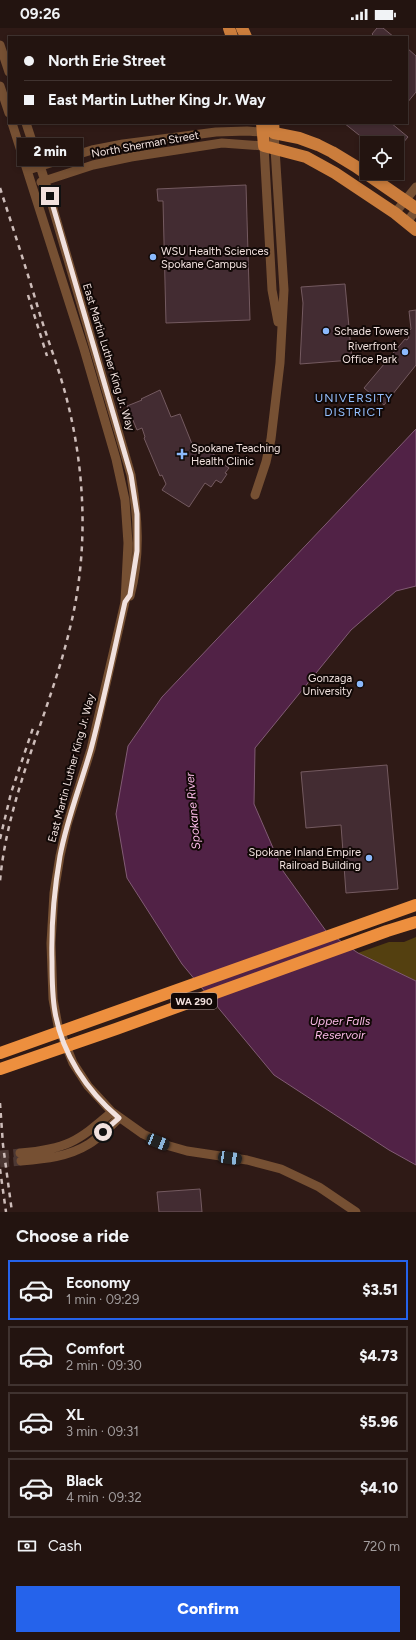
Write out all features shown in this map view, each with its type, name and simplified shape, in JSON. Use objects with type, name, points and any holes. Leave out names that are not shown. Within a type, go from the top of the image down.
[{"type":"highway","name":"WA 290","points":[[0,1053],[416,904]]},
{"type":"highway","name":"WA 290","points":[[0,1069],[416,922]]},
{"type":"main road","points":[[416,209],[405,200],[332,152],[299,138],[268,128],[264,146],[306,157],[335,173],[395,213],[416,230]]},
{"type":"street","points":[[0,45],[8,69]]},
{"type":"street","points":[[0,86],[8,110]]},
{"type":"street","name":"East Martin Luther King Jr. Way","points":[[12,124],[84,348],[119,469],[125,500],[128,543],[125,602],[91,749],[60,856],[52,921],[52,986],[58,1026],[68,1052],[79,1073],[96,1096],[119,1118],[149,1137],[177,1149],[251,1161],[289,1172],[319,1187],[356,1212]]},
{"type":"street","name":"East Martin Luther King Jr. Way","points":[[26,124],[41,166],[131,475],[137,514],[137,548],[134,578],[130,595],[125,602]]},
{"type":"street","points":[[255,495],[266,462],[275,412],[280,363],[284,290],[276,149],[268,128]]},
{"type":"street","name":"North Sherman Street","points":[[28,170],[92,150],[123,144],[216,132],[268,128]]},
{"type":"street","name":"North Sherman Street","points":[[32,185],[110,160],[195,146],[232,143],[264,146]]},
{"type":"street","points":[[264,146],[272,290],[281,336]]},
{"type":"street","points":[[395,213],[416,187]]},
{"type":"street","points":[[407,222],[416,209]]},
{"type":"street","points":[[112,1112],[84,1135],[66,1145],[20,1157],[55,1157],[76,1151],[90,1143],[119,1118]]},
{"type":"shaded area","points":[[416,937],[416,981],[358,953],[389,942],[404,942]]},
{"type":"water","name":"Upper Falls Reservoir","points":[[416,429],[416,586],[396,591],[351,630],[255,748],[254,804],[283,871],[326,931],[358,953],[416,981],[416,1165],[389,1150],[274,1075],[182,964],[127,878],[116,814],[128,746],[162,697]]},
{"type":"building","points":[[377,28],[383,28],[393,36],[374,36],[372,34]]},
{"type":"building","points":[[408,49],[416,56],[416,92],[408,102]]},
{"type":"building","points":[[345,124],[392,124],[408,137],[404,142],[404,136],[360,136]]},
{"type":"building","points":[[246,185],[250,320],[166,323],[163,201],[158,201],[157,189]]},
{"type":"building","name":"Schade Towers","points":[[345,284],[352,360],[300,364],[303,303],[301,287]]},
{"type":"building","name":"Riverfront Office Park","points":[[416,310],[416,365],[384,405],[364,388],[405,339],[407,340],[409,337],[406,334],[411,329],[409,311]]},
{"type":"building","name":"Spokane Teaching Health Clinic","points":[[160,390],[171,417],[180,414],[192,444],[197,448],[199,445],[224,461],[223,464],[229,468],[221,483],[216,480],[211,487],[205,483],[189,507],[162,490],[166,484],[162,475],[160,476],[144,438],[142,428],[137,430],[127,406]]},
{"type":"building","name":"Spokane Inland Empire Railroad Building","points":[[387,765],[398,889],[346,893],[341,825],[306,828],[301,772]]},
{"type":"building","points":[[200,1189],[202,1212],[159,1212],[157,1192]]},
{"type":"tunnel","points":[[0,1155],[20,1153]]},
{"type":"tunnel","points":[[0,1163],[21,1161]]},
{"type":"railway","points":[[0,188],[59,371],[68,404],[78,460],[82,516],[80,572],[70,628],[62,660],[20,785],[4,848],[0,881]]},
{"type":"railway","points":[[28,295],[47,356]]},
{"type":"railway","points":[[0,839],[11,793],[33,728]]},
{"type":"railway","points":[[0,1103],[3,1145],[12,1212]]},
{"type":"railway","points":[[0,1169],[6,1212]]},
{"type":"place","name":"WSU Health Sciences Spokane Campus","points":[[153,257]]},
{"type":"place","name":"Schade Towers","points":[[326,331]]},
{"type":"place","name":"Riverfront Office Park","points":[[405,352]]},
{"type":"place","name":"Spokane Teaching Health Clinic","points":[[182,454]]},
{"type":"place","name":"Gonzaga University","points":[[360,684]]},
{"type":"place","name":"Spokane Inland Empire Railroad Building","points":[[369,858]]},
{"type":"district","name":"UNIVERSITY DISTRICT","points":[[354,405]]},
{"type":"route","points":[[50,196],[82,310],[128,462],[137,514],[137,560],[134,578],[130,595],[125,602],[91,749],[60,856],[52,913],[52,986],[58,1026],[68,1052],[79,1073],[96,1096],[119,1118],[103,1132]]},
{"type":"water label","name":"Spokane River","points":[[193,811]]}]
